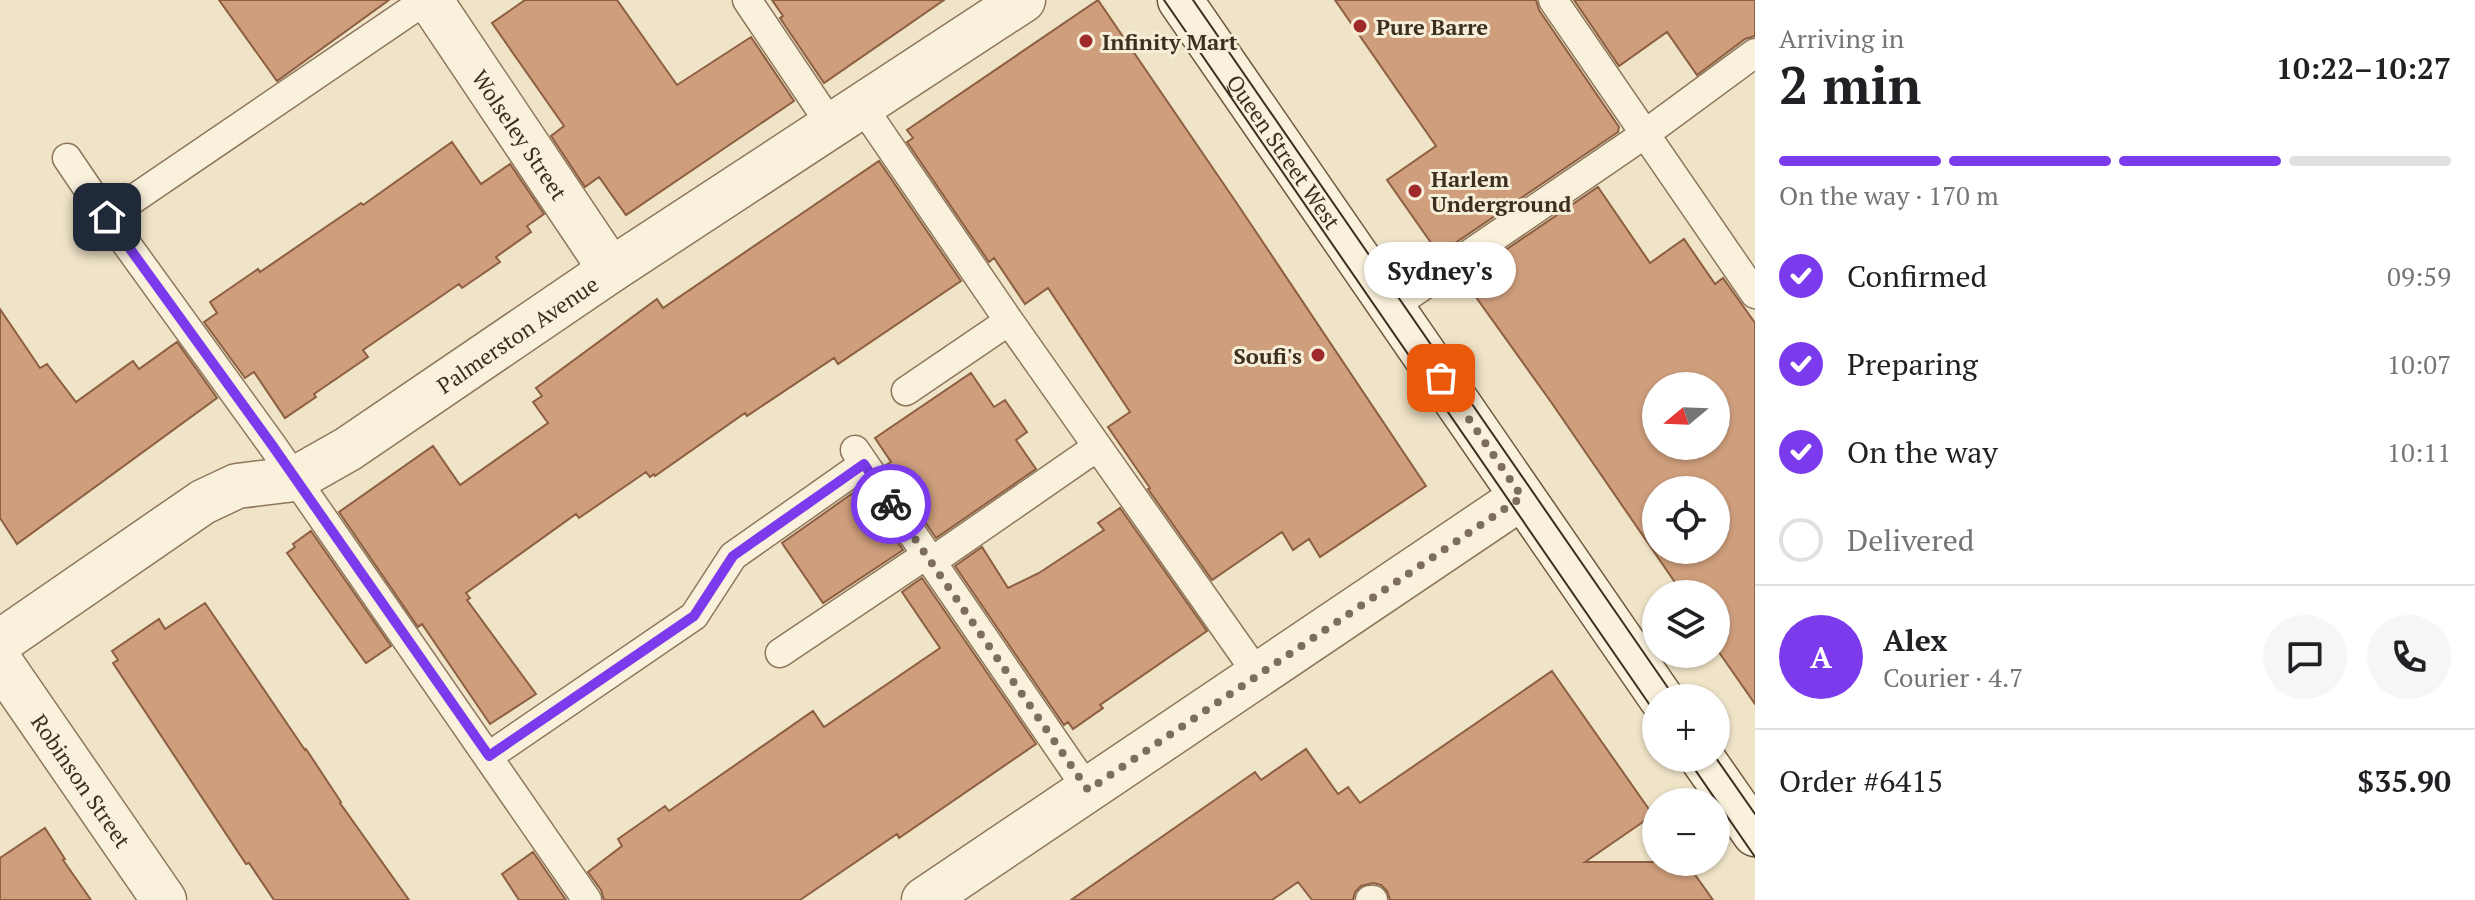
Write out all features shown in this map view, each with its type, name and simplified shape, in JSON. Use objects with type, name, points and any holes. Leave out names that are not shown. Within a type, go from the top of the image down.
[{"type":"street","name":"Wolseley Street","points":[[428,0],[611,270]]},
{"type":"street","name":"Palmerston Avenue","points":[[0,642],[203,502],[237,486],[295,479],[348,449],[611,270],[1023,0]]},
{"type":"street","name":"Queen Street West","points":[[1180,0],[1651,684]]},
{"type":"street","points":[[924,900],[1522,497]]},
{"type":"street","name":"Robinson Street","points":[[0,662],[164,900]]},
{"type":"street","points":[[1712,772],[1755,834]]},
{"type":"lane","points":[[107,217],[428,0]]},
{"type":"lane","points":[[747,0],[846,115],[1009,321],[1259,676]]},
{"type":"lane","points":[[1553,0],[1755,294]]},
{"type":"lane","points":[[1392,307],[1645,134],[1755,53]]},
{"type":"lane","points":[[67,158],[295,479],[587,900]]},
{"type":"lane","points":[[906,391],[1009,321]]},
{"type":"lane","points":[[780,653],[1097,447]]},
{"type":"lane","points":[[489,756],[694,616],[733,556],[860,457],[1088,790]]},
{"type":"building","points":[[219,0],[389,0],[277,81]]},
{"type":"building","points":[[525,0],[617,0],[677,85],[751,37],[794,101],[626,215],[599,177],[585,187],[551,136],[564,126],[492,23]]},
{"type":"building","points":[[772,0],[944,0],[824,83],[780,18],[783,16]]},
{"type":"building","points":[[1098,0],[1426,486],[1320,557],[1309,539],[1293,550],[1282,532],[1212,580],[1108,427],[1130,412],[1048,288],[1025,304],[994,258],[989,262],[907,142],[913,138],[907,130]]},
{"type":"building","points":[[1335,0],[1536,0],[1539,10],[1619,127],[1618,132],[1439,254],[1387,180],[1436,146]]},
{"type":"building","points":[[1574,0],[1755,0],[1755,36],[1745,39],[1697,75],[1667,32],[1619,66]]},
{"type":"building","points":[[452,142],[481,184],[510,164],[544,214],[527,226],[531,232],[496,257],[500,262],[462,288],[459,284],[363,350],[368,357],[285,418],[254,372],[245,378],[204,322],[217,313],[210,302],[361,203],[363,205]]},
{"type":"building","points":[[879,161],[961,281],[838,364],[834,358],[747,416],[745,413],[655,476],[650,477],[646,472],[579,518],[576,514],[466,593],[470,598],[467,600],[536,694],[490,724],[422,624],[418,627],[339,512],[433,446],[460,485],[548,423],[533,402],[542,396],[536,388],[657,299],[663,308]]},
{"type":"building","points":[[1598,187],[1650,263],[1684,239],[1715,284],[1723,278],[1755,323],[1755,704],[1730,668],[1730,580],[1673,580],[1662,564],[1730,564],[1730,476],[1642,476],[1642,534],[1463,279]]},
{"type":"building","points":[[0,309],[40,368],[47,364],[76,402],[133,361],[139,369],[177,342],[217,398],[17,544],[0,518]]},
{"type":"building","points":[[971,373],[994,407],[1005,400],[1027,432],[1016,440],[1036,469],[936,538],[886,465],[891,462],[875,438]]},
{"type":"building","points":[[860,488],[903,550],[823,603],[782,543]]},
{"type":"building","points":[[1120,508],[1207,631],[1100,705],[1103,708],[1073,729],[1068,722],[1064,725],[955,566],[982,547],[1008,588],[1039,573],[1104,530],[1098,523]]},
{"type":"building","points":[[311,531],[391,646],[366,663],[287,553],[295,547],[293,544]]},
{"type":"building","points":[[922,578],[1036,744],[899,838],[897,834],[800,900],[604,900],[588,872],[622,846],[618,839],[665,806],[669,811],[813,711],[824,727],[940,648],[902,592]]},
{"type":"building","points":[[205,603],[409,900],[274,900],[249,863],[246,864],[113,663],[118,660],[112,651],[159,619],[165,629]]},
{"type":"building","points":[[1552,671],[1642,799],[1642,823],[1585,862],[1642,862],[1642,876],[1696,876],[1713,900],[1390,900],[1381,885],[1373,883],[1361,886],[1353,900],[1312,900],[1298,882],[1272,900],[1071,900],[1255,772],[1261,780],[1306,749],[1338,794],[1348,787],[1360,803]]},
{"type":"building","points":[[45,828],[91,900],[0,900],[0,858]]},
{"type":"building","points":[[533,852],[566,900],[519,900],[502,874]]},
{"type":"tram line","points":[[1164,0],[1642,694]]},
{"type":"tram line","points":[[1193,0],[1665,684]]},
{"type":"tram line","points":[[1697,772],[1755,857]]},
{"type":"tram line","points":[[1726,772],[1755,814]]},
{"type":"way so far","points":[[891,504],[1088,790],[1522,497],[1441,378]]},
{"type":"place","name":"Pure Barre","points":[[1360,26]]},
{"type":"place","name":"Infinity Mart","points":[[1086,41]]},
{"type":"place","name":"Harlem Underground","points":[[1415,191]]},
{"type":"place","name":"Soufi's","points":[[1318,355]]},
{"type":"place","name":"Sydney's","points":[[1441,378]]},
{"type":"route","points":[[107,217],[272,445],[489,756],[694,616],[733,556],[864,464],[891,504]]}]
